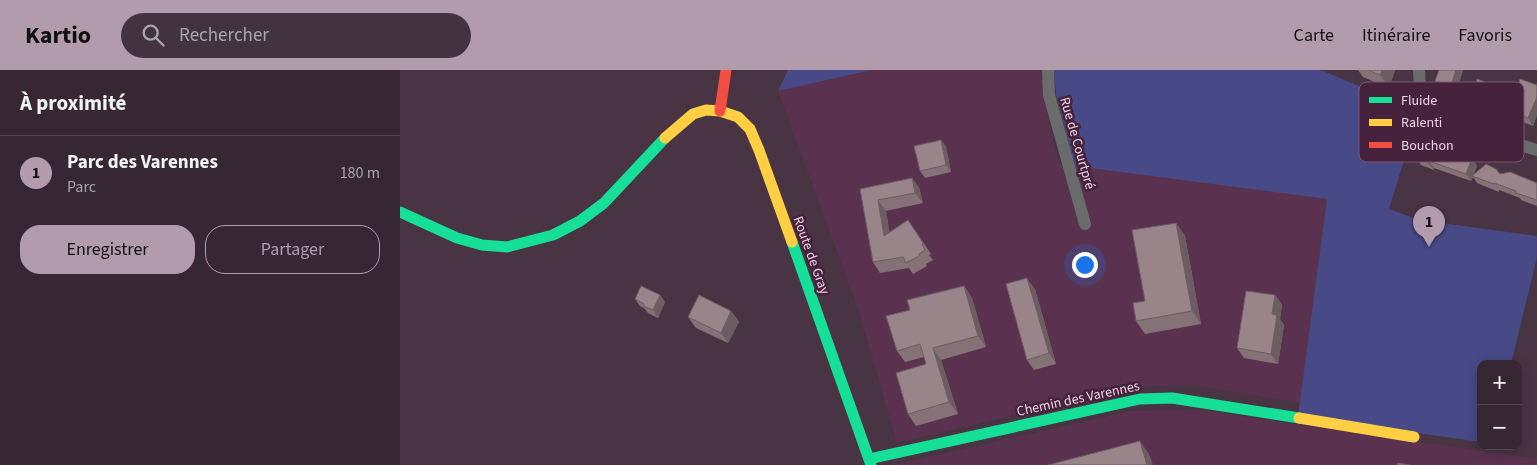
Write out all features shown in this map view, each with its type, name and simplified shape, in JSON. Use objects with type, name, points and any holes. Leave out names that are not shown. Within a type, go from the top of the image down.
[{"type":"street","points":[[400,212],[457,238],[482,246],[507,247],[553,235],[580,221],[604,203],[666,137],[693,114],[706,110],[720,111],[726,70]]},
{"type":"street","name":"Rue de Courtpré","points":[[1048,70],[1049,95],[1085,224]]},
{"type":"street","name":"Route de Gray","points":[[720,111],[729,112],[738,117],[750,129],[759,150],[870,462]]},
{"type":"street","points":[[1524,146],[1537,150]]},
{"type":"street","name":"Chemin des Varennes","points":[[870,462],[1140,399],[1172,398],[1414,437]]},
{"type":"shaded area","points":[[788,70],[872,70],[778,91]]},
{"type":"shaded area","points":[[872,70],[1041,70],[1048,119],[1059,163],[1327,199],[1300,403],[1192,385],[1132,387],[897,443],[859,311],[778,91]]},
{"type":"shaded area","points":[[1054,70],[1321,70],[1359,86],[1359,162],[1404,162],[1389,209],[1419,220],[1537,236],[1537,257],[1512,360],[1477,360],[1477,441],[1298,416],[1327,199],[1075,166],[1056,95]]},
{"type":"shaded area","points":[[1198,410],[1537,459],[1537,465],[893,465],[1131,411]]},
{"type":"building","points":[[1368,70],[1382,70],[1380,75]]},
{"type":"building","points":[[1439,70],[1456,70],[1452,82],[1435,81]]},
{"type":"building","points":[[1520,79],[1537,85],[1537,97],[1528,118],[1524,116],[1524,82],[1519,82]]},
{"type":"building","points":[[941,140],[946,165],[920,171],[914,146]]},
{"type":"building","points":[[1432,162],[1470,162],[1466,174]]},
{"type":"building","points":[[1486,164],[1496,169],[1500,174],[1510,172],[1537,183],[1537,200],[1472,176]]},
{"type":"building","points":[[912,178],[915,193],[878,200],[884,236],[908,220],[923,243],[925,250],[919,256],[906,263],[903,257],[873,262],[860,189]]},
{"type":"building","points":[[1176,223],[1192,311],[1136,321],[1133,303],[1145,301],[1132,230]]},
{"type":"building","points":[[1027,278],[1049,353],[1027,360],[1006,284]]},
{"type":"building","points":[[641,286],[660,295],[653,310],[643,306],[644,304],[635,299]]},
{"type":"building","points":[[964,286],[978,336],[933,348],[949,402],[908,414],[896,373],[926,364],[920,344],[897,351],[886,316],[910,310],[907,300]]},
{"type":"building","points":[[1246,291],[1275,295],[1272,314],[1277,315],[1271,354],[1237,348]]},
{"type":"building","points":[[699,295],[731,311],[721,333],[688,317]]},
{"type":"building","points":[[1140,441],[1147,465],[1048,465]]},
{"type":"traffic: fast","points":[[400,212],[457,238],[482,245],[507,247],[553,235],[580,221],[604,203],[665,138]]},
{"type":"traffic: fast","points":[[792,242],[871,465]]},
{"type":"traffic: fast","points":[[869,459],[1140,399],[1172,398],[1299,418]]},
{"type":"traffic: slow","points":[[665,138],[693,114],[706,110],[720,111],[738,117],[750,129],[792,242]]},
{"type":"traffic: slow","points":[[1299,418],[1414,437]]},
{"type":"traffic: jam","points":[[720,111],[726,70]]},
{"type":"place","name":"Parc des Varennes","points":[[1429,247]]}]
